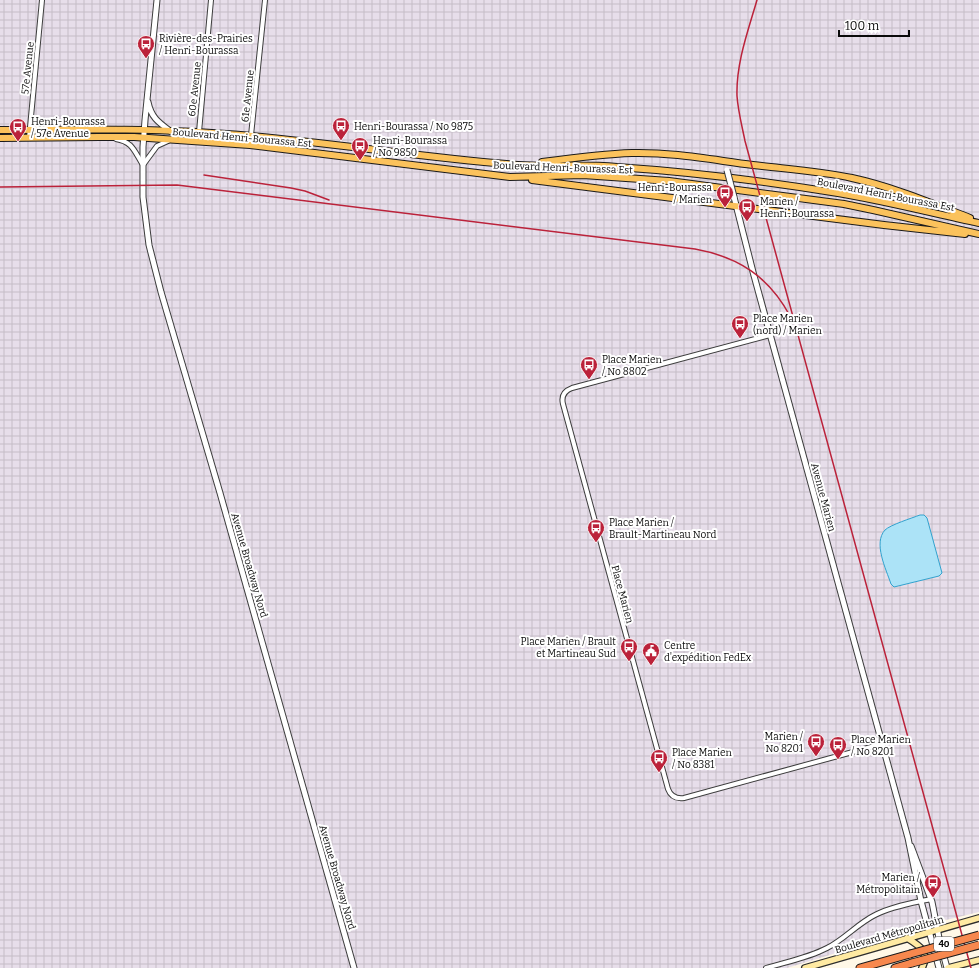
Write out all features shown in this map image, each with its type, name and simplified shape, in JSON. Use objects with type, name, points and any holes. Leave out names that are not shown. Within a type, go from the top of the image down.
[{"type":"highway","name":"40","points":[[860,968],[979,935]]},
{"type":"highway","name":"40","points":[[896,968],[979,945]]},
{"type":"main road","name":"Boulevard Henri-Bourassa Est","points":[[0,130],[144,129],[199,132],[251,136],[521,165],[614,166],[709,176],[837,193],[979,222]]},
{"type":"main road","name":"Boulevard Henri-Bourassa Est","points":[[0,138],[144,138],[250,145],[510,177],[583,175],[669,181],[844,204],[881,211],[979,235]]},
{"type":"main road","points":[[521,165],[568,158],[633,153],[676,155],[830,174],[853,178],[909,195],[979,222]]},
{"type":"main road","points":[[510,177],[884,225],[979,235]]},
{"type":"main road","name":"Boulevard Métropolitain","points":[[805,968],[979,918]]},
{"type":"main road","points":[[907,938],[920,947],[924,952],[925,960],[922,968]]},
{"type":"main road","points":[[948,968],[963,966],[979,960]]},
{"type":"street","name":"57e Avenue","points":[[29,138],[42,0]]},
{"type":"street","name":"Avenue Broadway Nord","points":[[157,0],[144,129],[142,165],[142,190],[145,221],[151,254],[159,286],[220,492],[354,968]]},
{"type":"street","name":"60e Avenue","points":[[199,132],[211,0]]},
{"type":"street","name":"61e Avenue","points":[[250,145],[265,0]]},
{"type":"street","points":[[147,99],[150,112],[171,131]]},
{"type":"street","name":"Avenue Broadway Nord","points":[[100,137],[125,141],[132,146],[142,165]]},
{"type":"street","points":[[142,165],[157,146],[164,142],[173,140]]},
{"type":"street","name":"Avenue Marien","points":[[725,161],[770,335],[908,838],[921,901],[939,968]]},
{"type":"street","name":"Place Marien","points":[[770,335],[572,388],[566,391],[563,396],[563,404],[615,597],[668,789],[675,798],[684,798],[882,744]]},
{"type":"street","name":"Avenue Marien","points":[[908,838],[931,899],[937,930],[948,968]]},
{"type":"street","name":"Boulevard Métropolitain","points":[[766,968],[820,951],[840,940],[875,915],[931,899]]},
{"type":"shaded area","points":[[0,0],[979,0],[979,912],[946,920],[941,916],[918,923],[915,929],[787,968],[0,968]]},
{"type":"water","points":[[920,515],[924,515],[927,518],[942,573],[939,576],[894,587],[891,584],[880,549],[882,535],[885,530],[891,526]]},
{"type":"railway","points":[[757,0],[743,47],[738,71],[738,107],[745,141],[971,968]]},
{"type":"railway","points":[[204,175],[291,188],[305,191],[329,200]]},
{"type":"railway","points":[[0,187],[177,185],[695,249],[725,257],[739,263],[751,271],[772,290],[782,302],[790,316]]},
{"type":"place","name":"Rivière-des-Prairies / Henri-Bourassa","points":[[146,59]]},
{"type":"place","name":"Henri-Bourassa / No 9875","points":[[341,141]]},
{"type":"place","name":"Henri-Bourassa / 57e Avenue","points":[[18,142]]},
{"type":"place","name":"Henri-Bourassa / No 9850","points":[[360,161]]},
{"type":"place","name":"Henri-Bourassa / Marien","points":[[725,208]]},
{"type":"place","name":"Marien / Henri-Bourassa","points":[[747,222]]},
{"type":"place","name":"Place Marien (nord) / Marien","points":[[740,339]]},
{"type":"place","name":"Place Marien / No 8802","points":[[589,380]]},
{"type":"place","name":"Place Marien / Brault-Martineau Nord","points":[[596,543]]},
{"type":"place","name":"Place Marien / Brault et Martineau Sud","points":[[629,662]]},
{"type":"place","name":"Centre d'expédition FedEx","points":[[651,666]]},
{"type":"place","name":"Marien / No 8201","points":[[816,757]]},
{"type":"place","name":"Place Marien / No 8201","points":[[838,760]]},
{"type":"place","name":"Place Marien / No 8381","points":[[659,773]]},
{"type":"place","name":"Marien / Métropolitain","points":[[933,898]]}]
